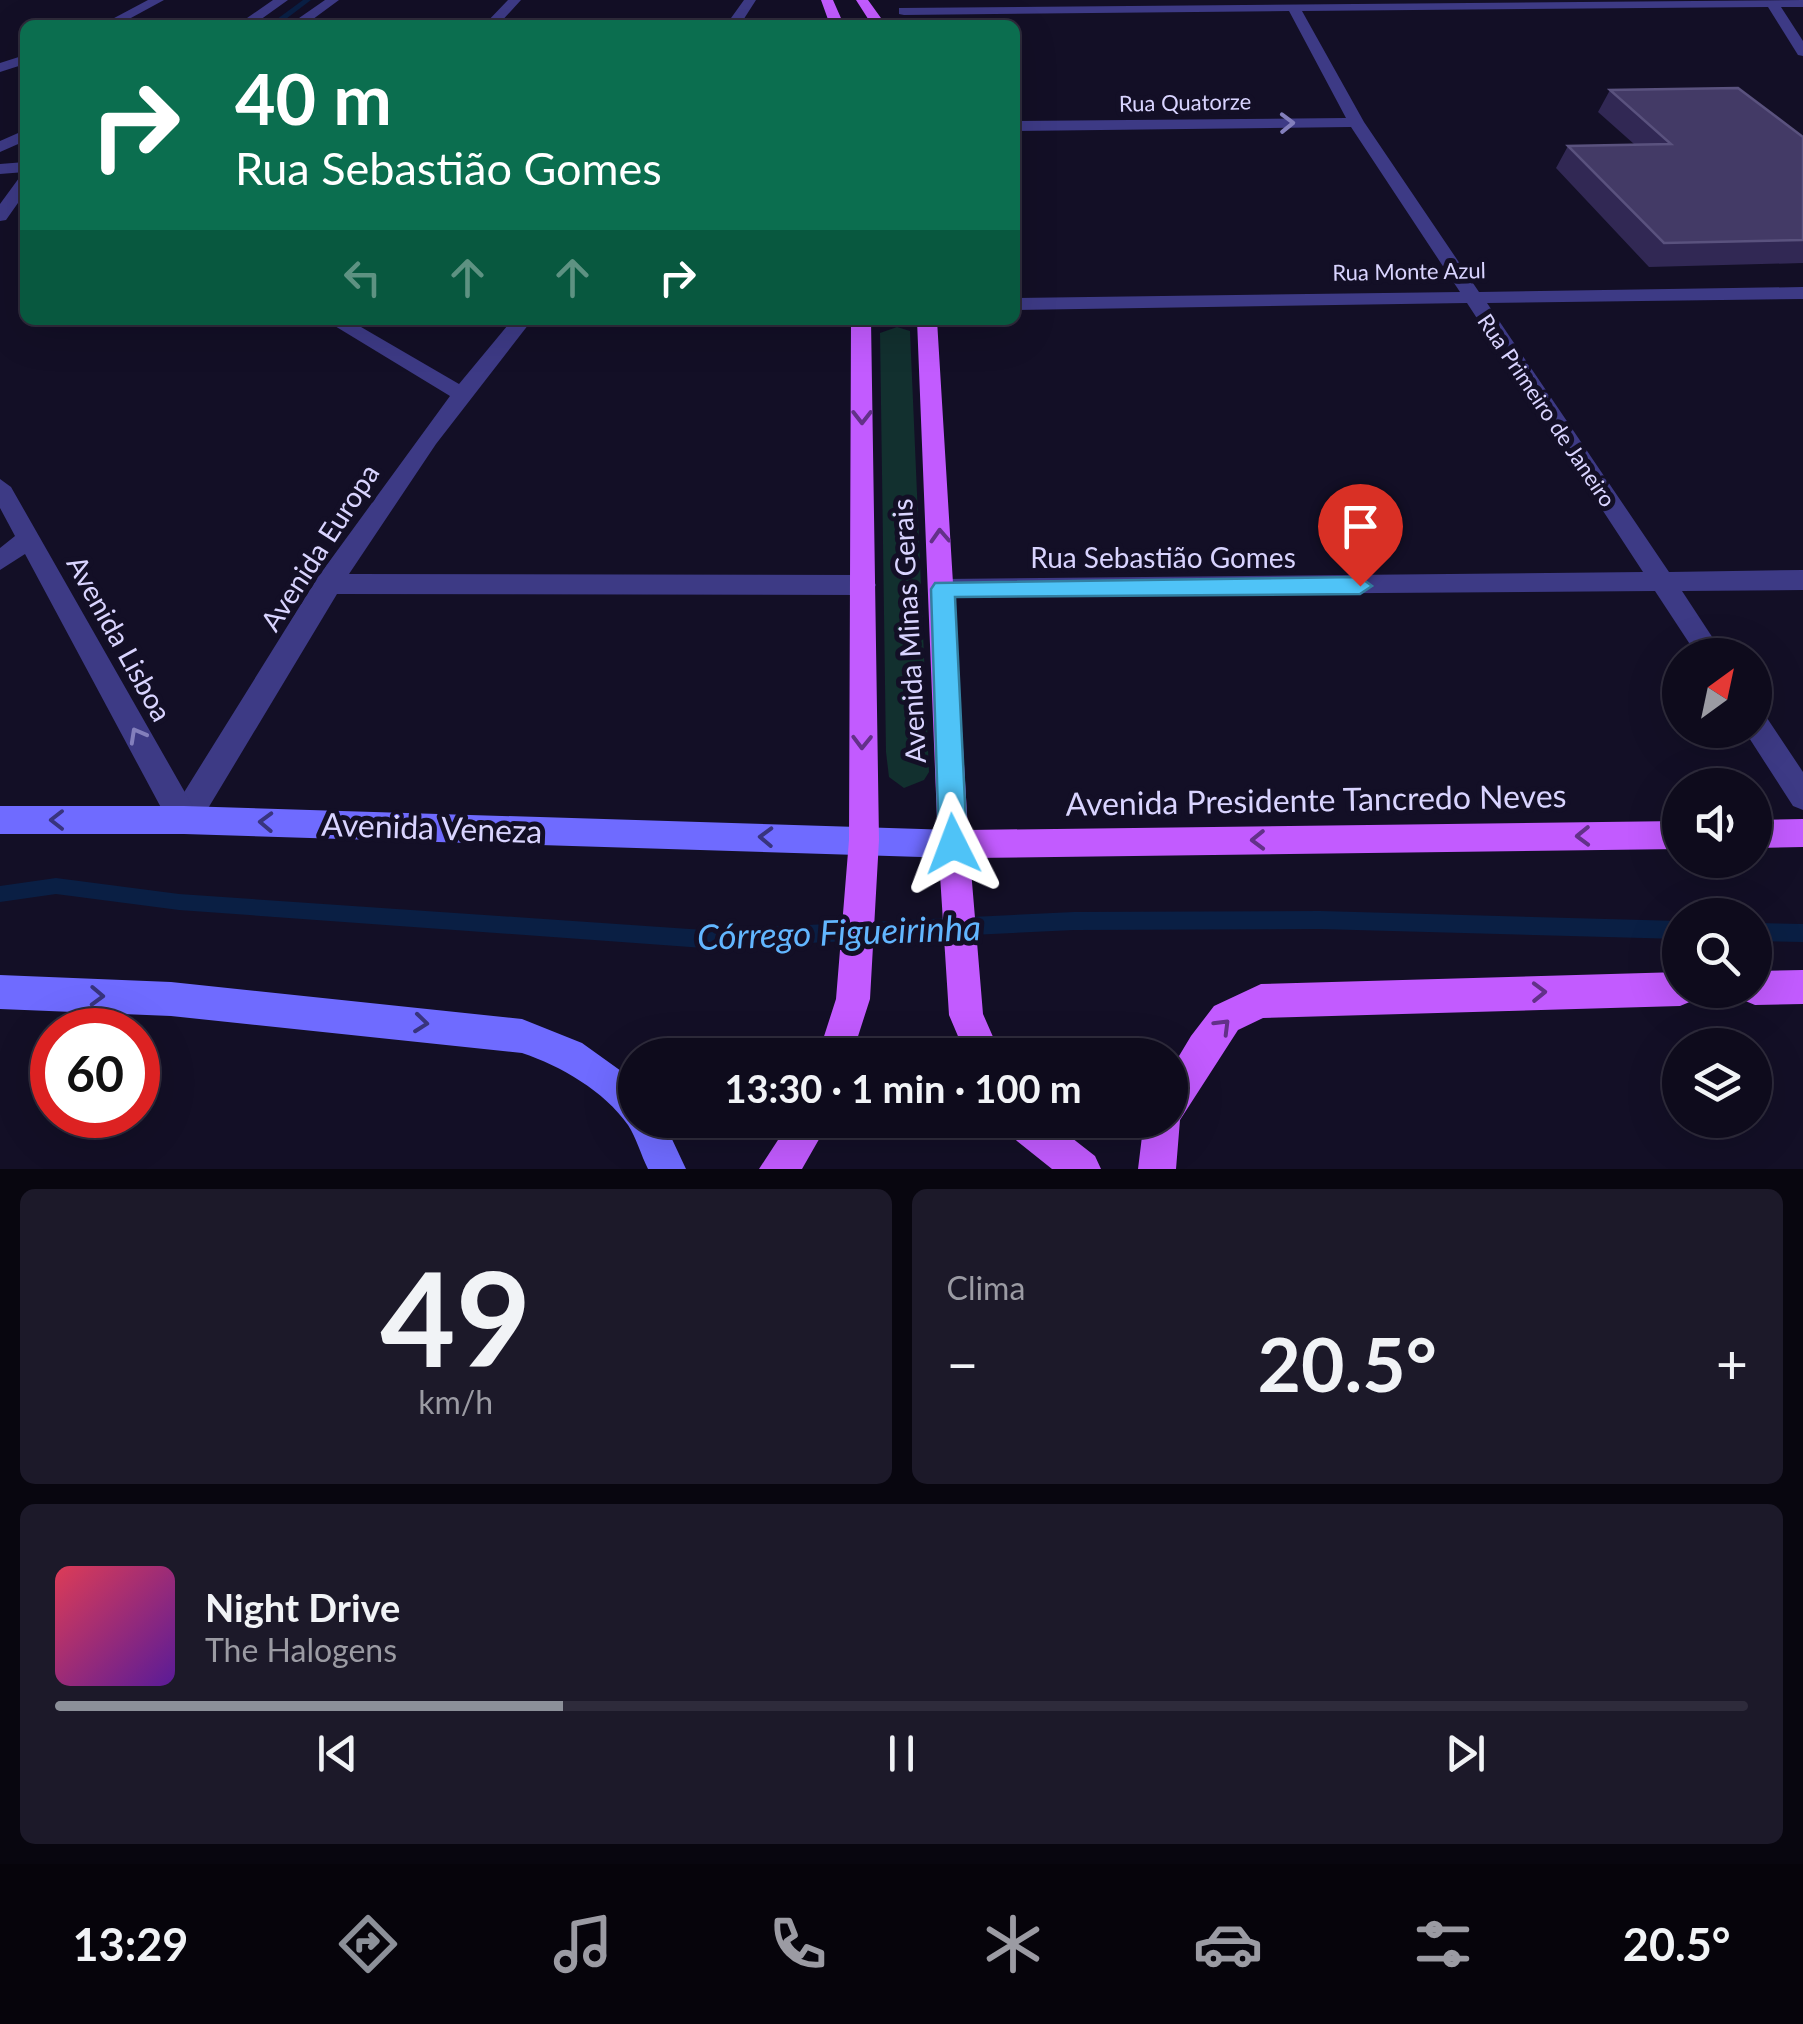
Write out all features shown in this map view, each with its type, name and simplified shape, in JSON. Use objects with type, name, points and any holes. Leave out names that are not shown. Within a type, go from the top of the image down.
[{"type":"main road","name":"Avenida Minas Gerais","points":[[840,1038],[852,999],[864,840],[861,325]]},
{"type":"main road","name":"Avenida Minas Gerais","points":[[927,325],[953,844],[966,1016],[976,1038]]},
{"type":"main road","name":"Avenida Veneza","points":[[0,820],[184,820],[953,844]]},
{"type":"main road","points":[[1772,834],[1803,833]]},
{"type":"main road","name":"Avenida Presidente Tancredo Neves","points":[[953,844],[1662,834]]},
{"type":"main road","points":[[1772,988],[1803,987]]},
{"type":"main road","points":[[1188,1073],[1226,1018],[1261,1001],[1662,990]]},
{"type":"main road","points":[[0,992],[171,999],[522,1036],[563,1048],[618,1088]]},
{"type":"main road","points":[[652,1138],[667,1169]]},
{"type":"main road","points":[[778,1169],[802,1138]]},
{"type":"main road","points":[[1043,1138],[1082,1169]]},
{"type":"main road","points":[[1157,1169],[1160,1138]]},
{"type":"street","points":[[118,20],[158,0]]},
{"type":"street","points":[[252,20],[282,0]]},
{"type":"street","points":[[303,20],[333,0]]},
{"type":"street","points":[[496,20],[515,0]]},
{"type":"street","points":[[1772,3],[1803,52]]},
{"type":"street","points":[[904,12],[1803,3]]},
{"type":"street","name":"Rua Primeiro de Janeiro","points":[[1294,8],[1356,122],[1700,638]]},
{"type":"street","name":"Rua Quatorze","points":[[1020,126],[1356,122]]},
{"type":"street","points":[[0,216],[20,188]]},
{"type":"street","name":"Rua Monte Azul","points":[[1020,304],[1803,293]]},
{"type":"street","points":[[344,325],[460,393]]},
{"type":"street","name":"Avenida Europa","points":[[184,820],[327,584],[460,393],[518,325]]},
{"type":"street","name":"Avenida Lisboa","points":[[0,487],[184,820]]},
{"type":"street","points":[[0,561],[28,538]]},
{"type":"street","name":"Rua Sebastião Gomes","points":[[943,589],[1803,580]]},
{"type":"street","points":[[327,584],[863,585]]},
{"type":"street","points":[[1771,748],[1803,797]]},
{"type":"green space","points":[[897,327],[910,331],[929,772],[924,780],[904,788],[889,777],[886,752],[880,333]]},
{"type":"building","points":[[1738,88],[1803,137],[1803,240],[1664,243],[1568,146],[1671,144],[1610,90]]},
{"type":"waterway","points":[[280,20],[308,0]]},
{"type":"waterway","name":"Córrego Figueirinha","points":[[0,894],[56,886],[179,902],[704,939],[1074,921],[1320,920],[1662,930]]},
{"type":"waterway","name":"Córrego Figueirinha","points":[[1772,932],[1803,933]]},
{"type":"route","points":[[953,844],[943,589],[1360,586]]}]
